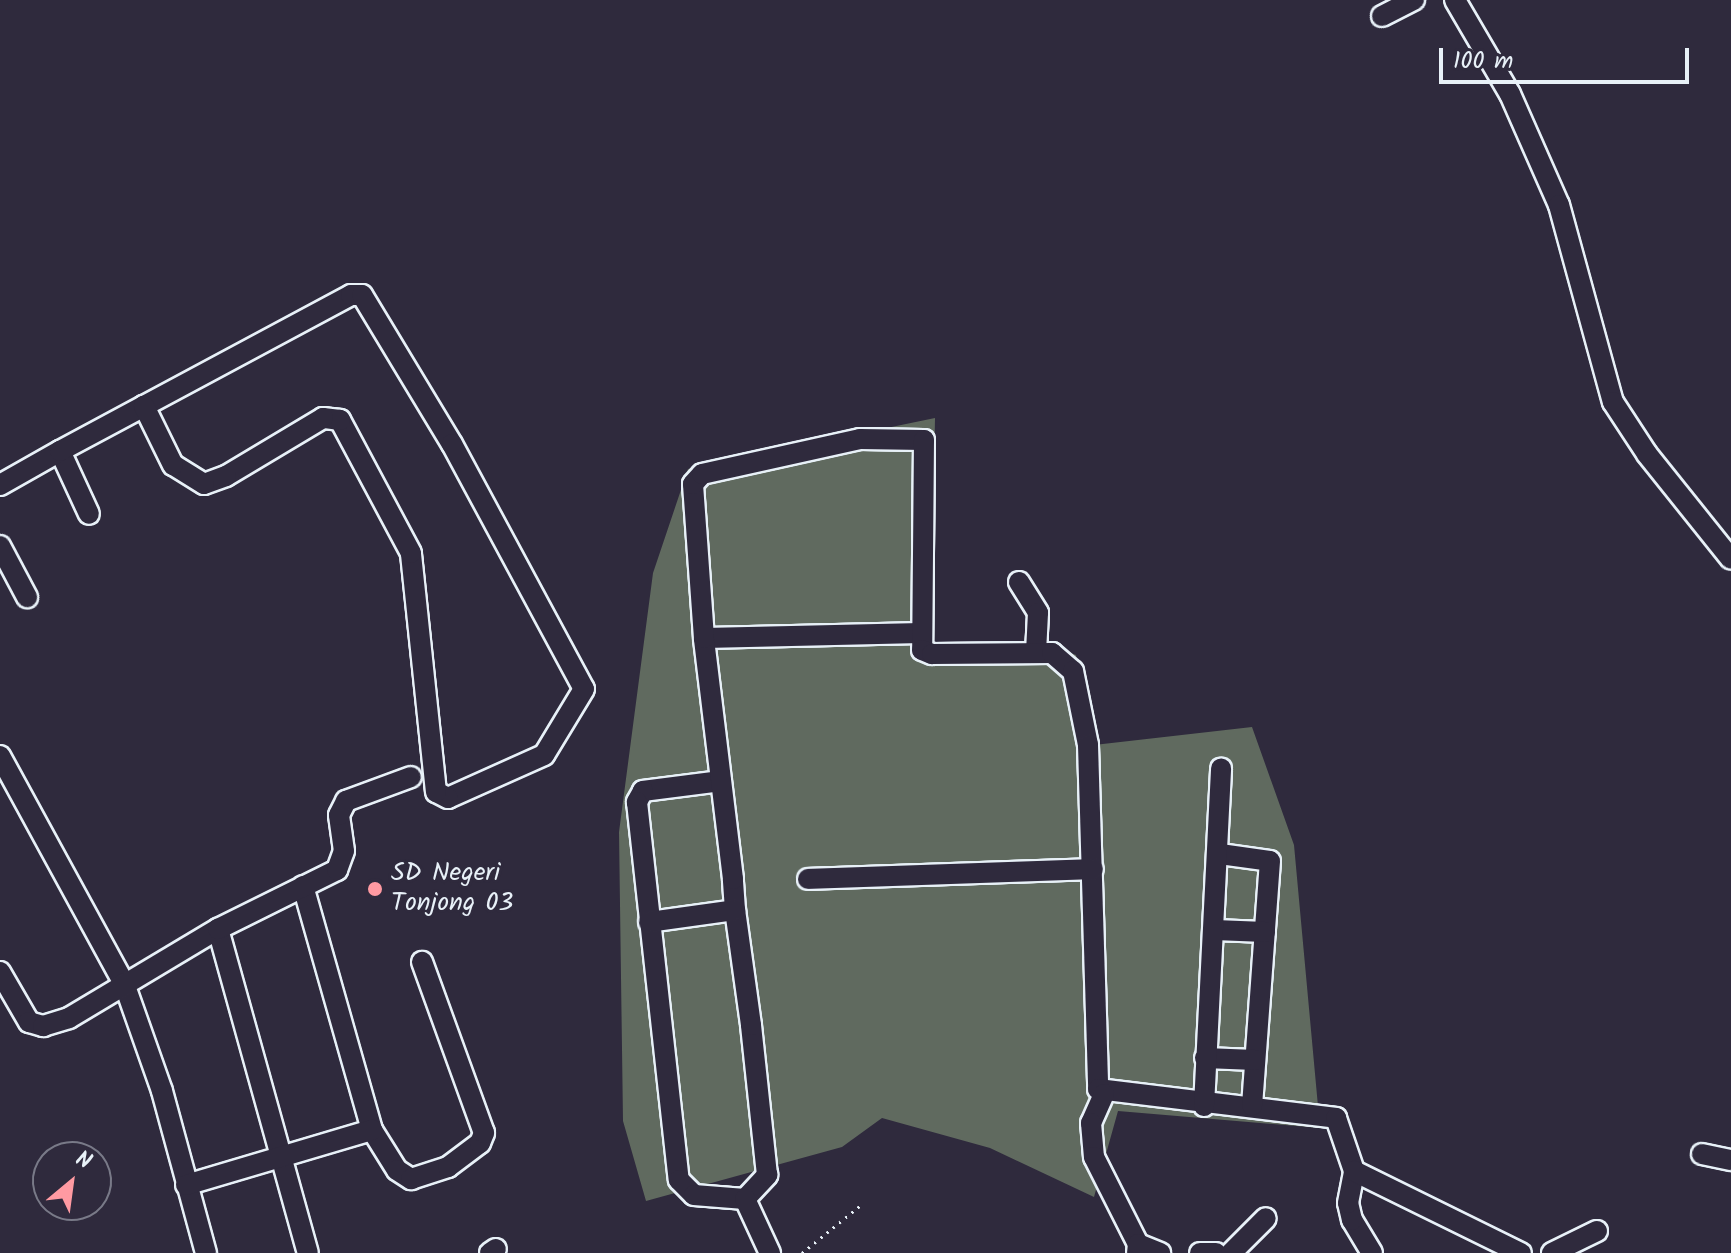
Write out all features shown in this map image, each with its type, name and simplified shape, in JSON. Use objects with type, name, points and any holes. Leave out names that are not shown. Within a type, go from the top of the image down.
[{"type":"street","points":[[1382,16],[1414,0]]},
{"type":"street","points":[[1455,0],[1533,138],[1559,205],[1619,415],[1731,559]]},
{"type":"street","points":[[0,485],[60,451],[351,295],[366,298],[584,689],[544,755],[448,798],[436,792],[411,553],[340,420],[328,416],[317,420],[204,484],[173,465],[144,406]]},
{"type":"street","points":[[745,1199],[767,1175],[704,638],[696,479],[873,437],[918,438],[926,444],[922,650],[932,654],[1052,653],[1073,671],[1088,745],[1093,869],[1095,1079],[1104,1094]]},
{"type":"street","points":[[60,451],[89,514]]},
{"type":"street","points":[[0,546],[27,597]]},
{"type":"street","points":[[1019,582],[1038,613],[1036,653]]},
{"type":"street","points":[[704,638],[922,633]]},
{"type":"street","points":[[0,756],[124,983],[162,1091],[206,1253]]},
{"type":"street","points":[[1204,1106],[1220,854],[1221,768]]},
{"type":"street","points":[[0,972],[26,1019],[43,1026],[69,1018],[218,929],[337,870],[343,860],[339,815],[346,801],[411,777]]},
{"type":"street","points":[[721,781],[643,791],[638,796],[649,922],[679,1180],[694,1195],[745,1199]]},
{"type":"street","points":[[1220,854],[1270,860],[1252,1105]]},
{"type":"street","points":[[808,879],[1093,869]]},
{"type":"street","points":[[303,886],[372,1130],[397,1170],[411,1179],[448,1167],[483,1138],[484,1129],[422,962]]},
{"type":"street","points":[[649,922],[735,910]]},
{"type":"street","points":[[218,929],[308,1253]]},
{"type":"street","points":[[1215,930],[1265,932]]},
{"type":"street","points":[[1205,1058],[1255,1060]]},
{"type":"street","points":[[1104,1094],[1204,1106],[1252,1105],[1336,1118],[1354,1171],[1348,1203],[1352,1220],[1372,1253]]},
{"type":"street","points":[[1104,1094],[1091,1123],[1094,1157],[1137,1249],[1160,1253]]},
{"type":"street","points":[[186,1185],[281,1161],[372,1130]]},
{"type":"street","points":[[1702,1154],[1731,1160]]},
{"type":"street","points":[[1354,1171],[1521,1253]]},
{"type":"street","points":[[745,1199],[770,1253]]},
{"type":"street","points":[[1231,1253],[1266,1218]]},
{"type":"street","points":[[1552,1253],[1597,1231]]},
{"type":"street","points":[[1200,1253],[1216,1253]]},
{"type":"path","points":[[802,1253],[862,1204]]},
{"type":"shaded area","points":[[935,418],[931,649],[1059,649],[1076,655],[1094,745],[1252,727],[1294,845],[1320,1128],[1118,1111],[1094,1197],[990,1148],[882,1118],[842,1147],[646,1201],[623,1121],[619,832],[653,573],[688,469]]},
{"type":"place","name":"SD Negeri Tonjong 03","points":[[375,889]]}]
